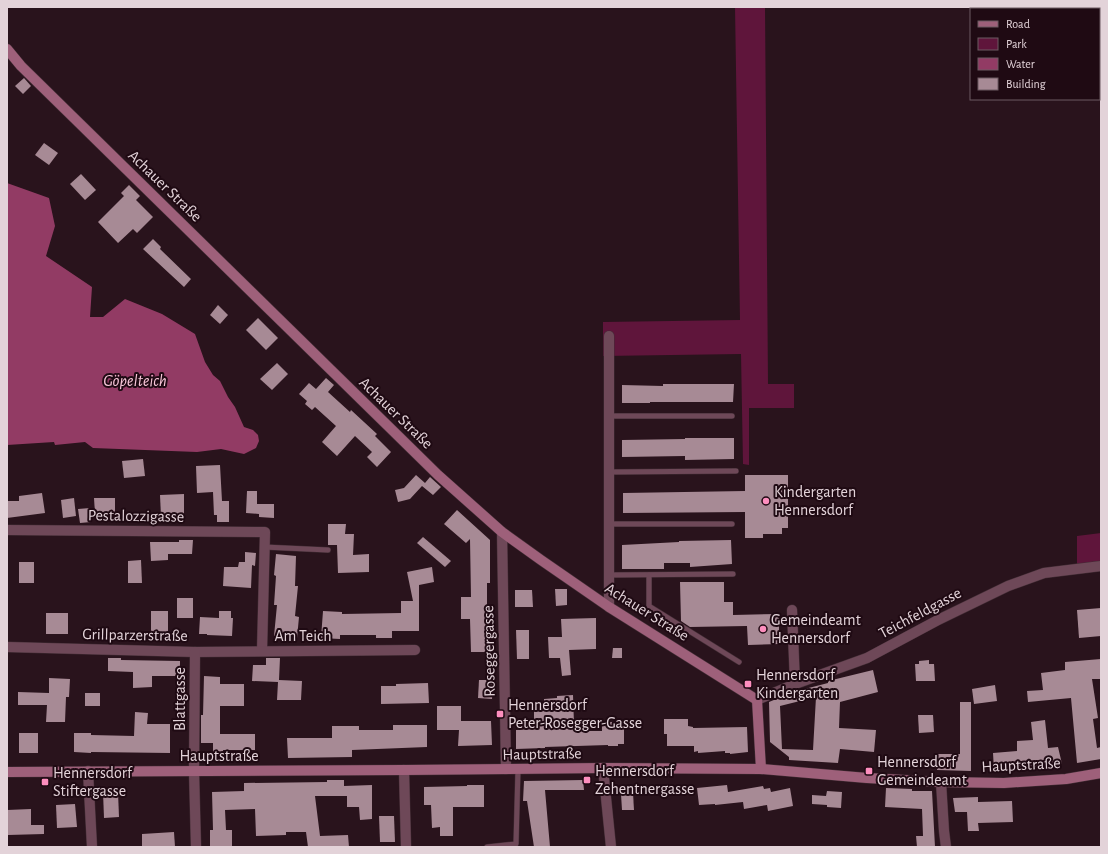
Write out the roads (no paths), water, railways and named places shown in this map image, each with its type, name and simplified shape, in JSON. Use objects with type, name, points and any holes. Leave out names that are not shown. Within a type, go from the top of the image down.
[{"type":"street","name":"Achauer Straße","points":[[7,50],[21,66],[427,464],[502,532],[609,607],[757,700]]},
{"type":"street","points":[[609,336],[609,607]]},
{"type":"street","name":"Pestalozzigasse","points":[[7,530],[265,532]]},
{"type":"street","name":"Am Teich","points":[[265,532],[262,651],[415,650]]},
{"type":"street","name":"Roseggergasse","points":[[502,532],[506,769]]},
{"type":"street","name":"Teichfeldgasse","points":[[757,700],[795,684],[868,658],[938,620],[1008,586],[1044,574],[1101,566]]},
{"type":"street","points":[[792,610],[795,684]]},
{"type":"street","name":"Grillparzerstraße","points":[[7,647],[195,652],[262,651]]},
{"type":"street","name":"Blattgasse","points":[[195,652],[194,771],[196,847]]},
{"type":"street","points":[[757,700],[761,769]]},
{"type":"street","points":[[602,768],[611,847]]},
{"type":"street","name":"Hauptstraße","points":[[7,772],[602,768],[761,769],[867,778],[941,782],[1004,783],[1066,779],[1101,773]]},
{"type":"street","points":[[404,770],[406,847]]},
{"type":"street","points":[[88,772],[92,847]]},
{"type":"street","points":[[941,782],[946,847]]},
{"type":"lane","points":[[609,416],[732,416]]},
{"type":"lane","points":[[609,472],[736,471]]},
{"type":"lane","points":[[609,524],[732,524]]},
{"type":"lane","points":[[264,547],[328,550]]},
{"type":"lane","points":[[609,575],[733,574]]},
{"type":"lane","points":[[649,575],[649,606],[739,662]]},
{"type":"lane","points":[[487,847],[516,844],[518,769]]},
{"type":"water","name":"Göpelteich","points":[[7,183],[49,198],[55,226],[46,256],[92,287],[90,317],[103,317],[125,299],[162,314],[195,334],[205,362],[213,375],[220,381],[235,407],[244,427],[253,430],[258,435],[259,441],[256,448],[244,454],[221,449],[197,452],[93,448],[85,442],[55,445],[54,442],[7,445]]},
{"type":"place","name":"Kindergarten Hennersdorf","points":[[766,501]]},
{"type":"place","name":"Gemeindeamt Hennersdorf","points":[[763,629]]},
{"type":"place","name":"Hennersdorf Kindergarten","points":[[748,684]]},
{"type":"place","name":"Hennersdorf Peter-Rosegger-Gasse","points":[[500,714]]},
{"type":"place","name":"Hennersdorf Gemeindeamt","points":[[869,771]]},
{"type":"place","name":"Hennersdorf Zehentnergasse","points":[[587,780]]},
{"type":"place","name":"Hennersdorf Stiftergasse","points":[[45,782]]}]
